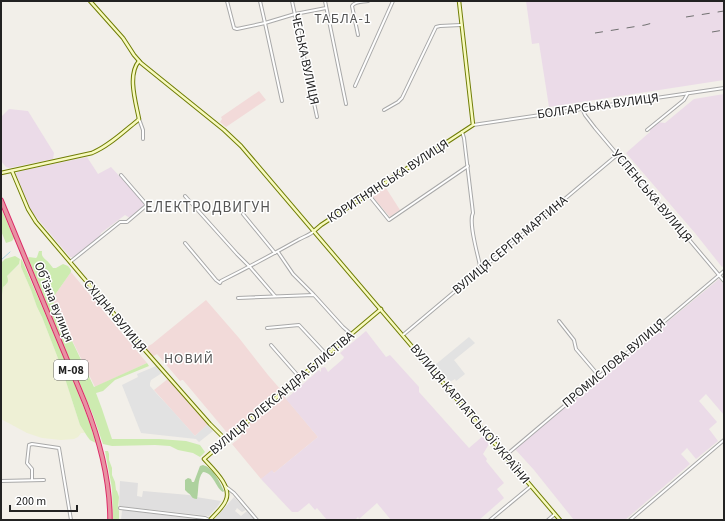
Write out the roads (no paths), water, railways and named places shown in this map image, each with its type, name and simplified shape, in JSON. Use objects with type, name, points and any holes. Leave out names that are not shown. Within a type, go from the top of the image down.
[{"type":"highway","name":"Обʼїзна вулиця","points":[[1,200],[97,435],[109,490],[110,520]]},
{"type":"street","points":[[90,1],[123,38],[140,62],[136,65],[134,72],[133,88],[134,99],[143,130],[143,139]]},
{"type":"street","points":[[227,1],[234,28],[239,29],[295,14],[326,8]]},
{"type":"street","points":[[260,1],[282,101]]},
{"type":"street","name":"ЧЕСЬКА ВУЛИЦЯ","points":[[292,1],[317,117]]},
{"type":"street","points":[[325,1],[346,104]]},
{"type":"street","points":[[358,36],[352,5],[360,1],[368,1]]},
{"type":"street","points":[[355,86],[393,1]]},
{"type":"street","points":[[459,1],[473,125]]},
{"type":"street","points":[[384,110],[402,98],[436,28],[440,26],[462,25]]},
{"type":"street","name":"ВУЛИЦЯ КАРПАТСЬКОЇ УКРАЇНИ","points":[[140,62],[235,139],[560,520]]},
{"type":"street","name":"БОЛГАРСЬКА ВУЛИЦЯ","points":[[473,125],[724,88]]},
{"type":"street","points":[[648,130],[684,100],[688,93]]},
{"type":"street","name":"УСПЕНСЬКА ВУЛИЦЯ","points":[[582,108],[585,115],[617,155],[724,281]]},
{"type":"street","points":[[1,173],[98,151],[139,119]]},
{"type":"street","name":"КОРИТНЯНСЬКА ВУЛИЦЯ","points":[[314,231],[319,226],[473,125]]},
{"type":"street","name":"КОРИТНЯНСЬКА ВУЛИЦЯ","points":[[462,132],[468,166],[473,213],[471,216],[480,266],[482,269]]},
{"type":"street","name":"ВУЛИЦЯ СЕРГІЯ МАРТИНА","points":[[403,336],[617,155]]},
{"type":"street","points":[[368,194],[389,220],[468,166]]},
{"type":"street","name":"СХІДНА ВУЛИЦЯ","points":[[12,171],[28,209],[36,222],[143,348],[226,440]]},
{"type":"street","points":[[70,262],[120,222],[127,222],[147,205],[121,175]]},
{"type":"street","points":[[185,196],[275,296]]},
{"type":"street","points":[[243,214],[293,274],[309,291],[314,294],[342,327],[351,334]]},
{"type":"street","points":[[185,244],[220,283],[221,281],[313,233],[314,231]]},
{"type":"street","name":"ПРОМИСЛОВА ВУЛИЦЯ","points":[[505,456],[724,271]]},
{"type":"street","points":[[238,298],[314,294]]},
{"type":"street","name":"ВУЛИЦЯ ОЛЕКСАНДРА БЛИСТІВА","points":[[225,486],[221,478],[204,459],[381,309]]},
{"type":"street","points":[[559,321],[574,340],[576,349],[598,376]]},
{"type":"street","points":[[267,328],[299,326],[327,355]]},
{"type":"street","points":[[272,345],[300,378]]},
{"type":"street","points":[[630,520],[724,440]]},
{"type":"street","points":[[32,480],[32,468],[27,464],[29,445],[32,444],[59,448],[71,520]]},
{"type":"street","points":[[1,481],[44,480]]},
{"type":"street","points":[[120,508],[205,518],[209,520],[226,500],[227,496],[225,486]]},
{"type":"street","points":[[225,486],[234,493],[257,520]]},
{"type":"street","points":[[490,520],[531,486]]},
{"type":"street","points":[[548,520],[555,514]]},
{"type":"waterway","points":[[1,260],[10,252]]},
{"type":"railway","points":[[686,17],[724,11]]},
{"type":"railway","points":[[595,33],[656,22]]},
{"type":"railway","points":[[712,32],[724,30]]},
{"type":"district","name":"ТАБЛА-1","points":[[343,19]]},
{"type":"district","name":"ЕЛЕКТРОДВИГУН","points":[[208,207]]},
{"type":"district","name":"НОВИЙ","points":[[189,359]]}]
